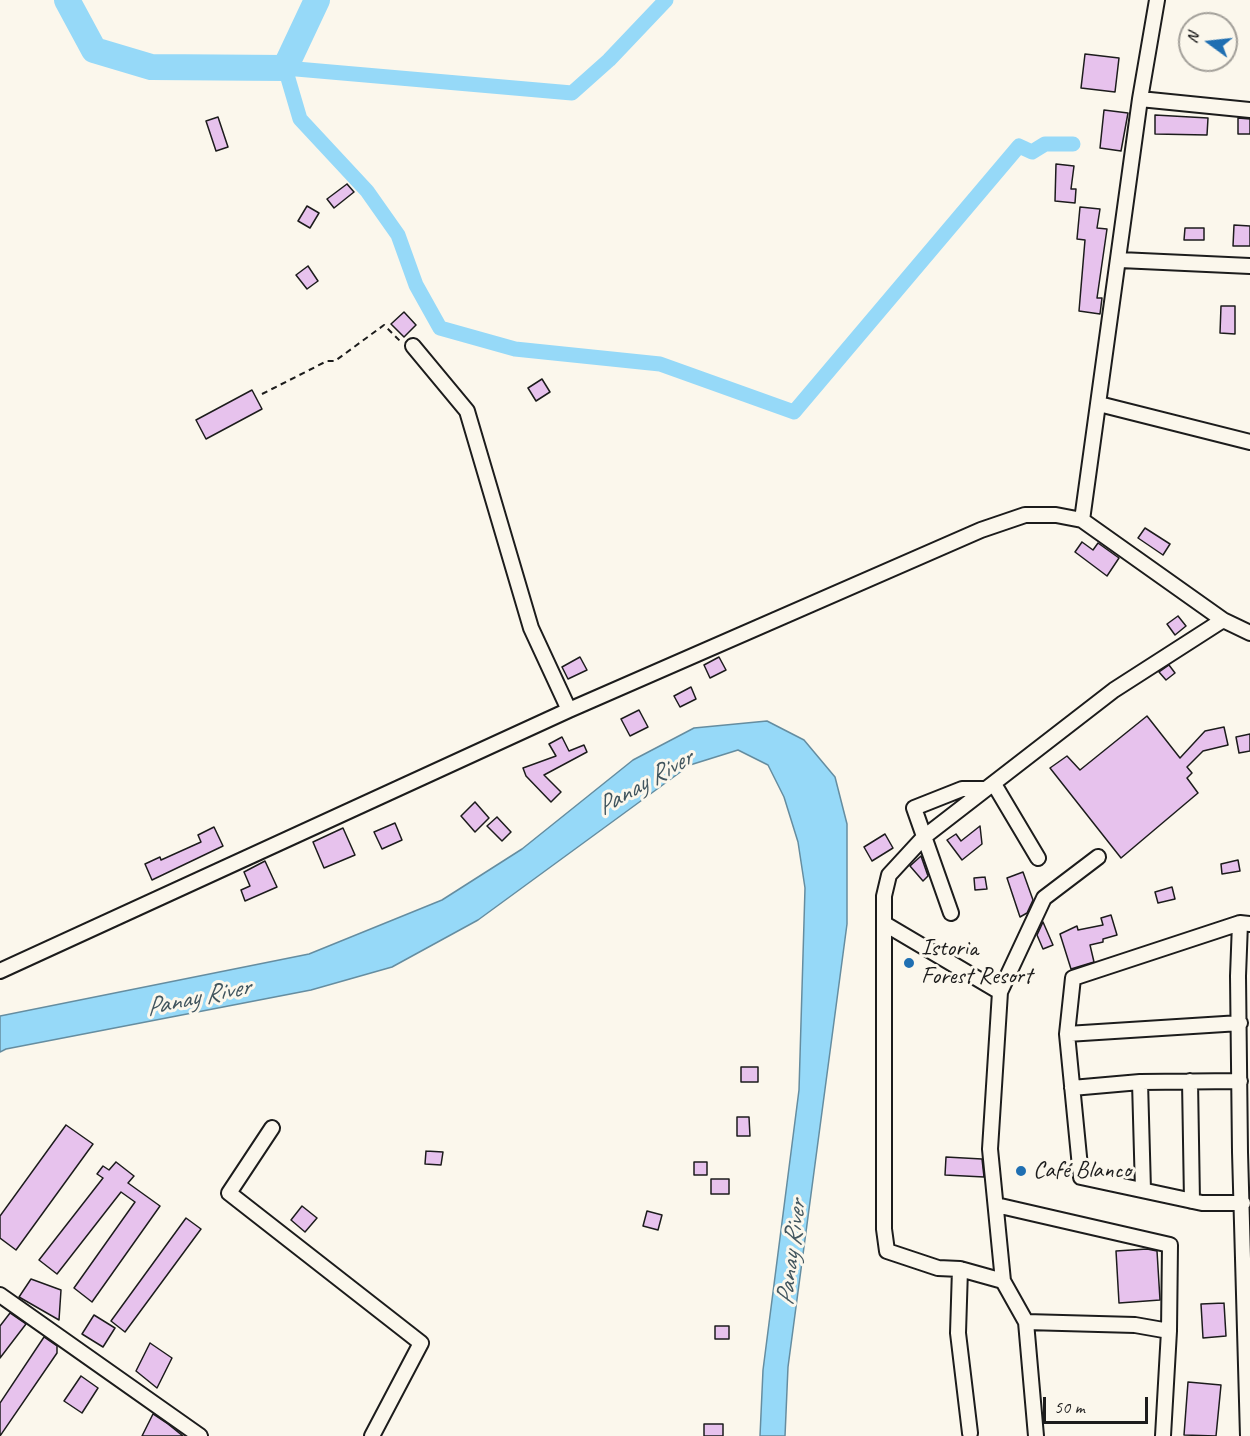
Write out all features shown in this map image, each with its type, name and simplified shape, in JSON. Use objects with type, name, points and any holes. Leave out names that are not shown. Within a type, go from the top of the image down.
[{"type":"street","points":[[1082,520],[1120,260],[1140,99],[1156,0]]},
{"type":"street","points":[[1140,99],[1250,110]]},
{"type":"street","points":[[1120,260],[1250,266]]},
{"type":"street","points":[[413,346],[467,411],[531,628],[569,710]]},
{"type":"street","points":[[1099,404],[1250,442]]},
{"type":"street","points":[[0,970],[569,710],[981,530],[1025,515],[1056,515],[1082,520],[1223,620],[1250,633]]},
{"type":"street","points":[[1003,1281],[960,1269],[938,1268],[887,1251],[884,1229],[884,896],[889,875],[924,837],[1114,690],[1223,620]]},
{"type":"street","points":[[951,913],[914,808],[962,789],[990,786]]},
{"type":"street","points":[[990,786],[1038,858]]},
{"type":"street","points":[[1036,1436],[1026,1322],[1003,1281],[990,1149],[999,992],[1044,898],[1098,857]]},
{"type":"street","points":[[885,924],[999,992]]},
{"type":"street","points":[[1243,1203],[1192,1201],[1081,1176],[1067,1034],[1073,978],[1245,924],[1240,1023],[1240,1081],[1245,1151],[1243,1203],[1248,1436]]},
{"type":"street","points":[[1067,1034],[1240,1023]]},
{"type":"street","points":[[1190,1081],[1192,1201]]},
{"type":"street","points":[[1072,1088],[1140,1082],[1240,1081]]},
{"type":"street","points":[[1140,1082],[1143,1190]]},
{"type":"street","points":[[272,1128],[229,1193],[421,1343],[372,1436]]},
{"type":"street","points":[[996,1205],[1170,1245],[1169,1331],[1163,1436]]},
{"type":"street","points":[[960,1269],[958,1333],[970,1433]]},
{"type":"street","points":[[0,1295],[200,1436]]},
{"type":"street","points":[[1026,1322],[1136,1325],[1169,1331]]},
{"type":"path","points":[[262,394],[327,361],[335,361],[384,325],[398,341],[413,346]]},
{"type":"water","name":"Panay River","points":[[767,721],[804,740],[835,777],[847,824],[847,924],[788,1367],[785,1436],[760,1436],[763,1370],[799,1090],[805,888],[798,842],[784,797],[768,765],[738,750],[690,765],[478,920],[392,967],[311,990],[0,1052],[0,1016],[309,954],[442,900],[522,849],[633,760],[694,728]]},
{"type":"building","points":[[1085,54],[1119,58],[1115,92],[1081,88]]},
{"type":"building","points":[[1104,110],[1128,113],[1121,151],[1100,148]]},
{"type":"building","points":[[1155,115],[1208,118],[1207,135],[1155,134]]},
{"type":"building","points":[[218,117],[228,147],[216,151],[206,121]]},
{"type":"building","points":[[1238,118],[1250,119],[1250,134],[1238,134]]},
{"type":"building","points":[[1056,164],[1074,166],[1071,189],[1076,189],[1075,203],[1055,201]]},
{"type":"building","points":[[347,184],[354,192],[334,208],[327,199]]},
{"type":"building","points":[[307,206],[319,213],[310,228],[298,221]]},
{"type":"building","points":[[1080,207],[1100,209],[1097,228],[1107,229],[1097,298],[1102,298],[1100,314],[1079,311],[1085,240],[1077,239]]},
{"type":"building","points":[[1234,225],[1250,226],[1250,246],[1233,246]]},
{"type":"building","points":[[1185,228],[1204,228],[1204,240],[1184,240]]},
{"type":"building","points":[[308,266],[318,281],[307,289],[296,275]]},
{"type":"building","points":[[1221,306],[1235,306],[1235,334],[1220,333]]},
{"type":"building","points":[[404,312],[416,325],[404,337],[391,324]]},
{"type":"building","points":[[542,379],[550,392],[536,401],[528,388]]},
{"type":"building","points":[[252,390],[262,409],[206,439],[196,420]]},
{"type":"building","points":[[1145,528],[1170,544],[1163,555],[1138,538]]},
{"type":"building","points":[[1082,542],[1093,550],[1098,543],[1119,558],[1107,576],[1075,552]]},
{"type":"building","points":[[1178,616],[1186,626],[1175,635],[1167,624]]},
{"type":"building","points":[[580,657],[587,670],[568,679],[562,667]]},
{"type":"building","points":[[719,657],[726,670],[710,678],[704,665]]},
{"type":"building","points":[[1169,665],[1175,673],[1166,680],[1159,672]]},
{"type":"building","points":[[691,687],[696,699],[680,707],[674,696]]},
{"type":"building","points":[[639,710],[648,727],[630,736],[621,719]]},
{"type":"building","points":[[1147,716],[1180,758],[1205,731],[1224,727],[1228,745],[1203,751],[1187,767],[1192,773],[1187,778],[1198,793],[1121,858],[1050,768],[1067,756],[1080,770]]},
{"type":"building","points":[[1250,734],[1250,751],[1239,753],[1236,737]]},
{"type":"building","points":[[562,737],[569,751],[584,745],[587,752],[544,775],[561,792],[551,802],[526,776],[523,768],[556,756],[549,744]]},
{"type":"building","points":[[475,802],[489,818],[475,832],[461,816]]},
{"type":"building","points":[[497,817],[511,832],[502,841],[487,826]]},
{"type":"building","points":[[395,823],[402,840],[382,849],[374,832]]},
{"type":"building","points":[[980,826],[982,844],[962,860],[947,840],[956,834],[961,841]]},
{"type":"building","points":[[214,827],[223,846],[152,880],[145,864],[160,857],[161,860],[201,842],[198,835]]},
{"type":"building","points":[[343,828],[355,855],[324,868],[313,842]]},
{"type":"building","points":[[885,834],[893,848],[872,861],[864,847]]},
{"type":"building","points":[[921,856],[928,876],[923,881],[910,866]]},
{"type":"building","points":[[1238,860],[1240,871],[1222,874],[1221,864]]},
{"type":"building","points":[[265,861],[277,887],[245,901],[241,890],[250,886],[244,872]]},
{"type":"building","points":[[1023,872],[1033,900],[1027,913],[1020,917],[1007,878]]},
{"type":"building","points":[[985,877],[987,889],[975,890],[974,878]]},
{"type":"building","points":[[1172,887],[1175,899],[1158,903],[1155,892]]},
{"type":"building","points":[[1111,915],[1117,935],[1090,945],[1094,962],[1071,969],[1060,934],[1077,926],[1078,930],[1103,925],[1101,918]]},
{"type":"building","points":[[1043,922],[1053,945],[1043,949],[1037,935]]},
{"type":"building","points":[[741,1067],[758,1067],[758,1082],[741,1082]]},
{"type":"building","points":[[737,1117],[749,1117],[750,1136],[737,1136]]},
{"type":"building","points":[[66,1125],[93,1144],[16,1250],[0,1238],[0,1216]]},
{"type":"building","points":[[426,1151],[443,1152],[441,1165],[425,1164]]},
{"type":"building","points":[[946,1157],[982,1159],[984,1177],[945,1175]]},
{"type":"building","points":[[116,1162],[134,1176],[128,1183],[160,1206],[92,1302],[74,1288],[135,1202],[121,1192],[57,1274],[39,1260],[103,1178],[97,1174],[103,1166],[109,1170]]},
{"type":"building","points":[[694,1162],[707,1162],[707,1175],[694,1175]]},
{"type":"building","points":[[711,1179],[729,1179],[729,1194],[711,1194]]},
{"type":"building","points":[[302,1206],[317,1218],[305,1232],[291,1220]]},
{"type":"building","points":[[647,1211],[662,1215],[658,1230],[643,1226]]},
{"type":"building","points":[[186,1218],[201,1229],[125,1332],[111,1321]]},
{"type":"building","points":[[1147,1249],[1157,1251],[1160,1300],[1119,1303],[1116,1251]]},
{"type":"building","points":[[31,1279],[61,1290],[59,1320],[19,1297]]},
{"type":"building","points":[[1224,1303],[1226,1336],[1203,1338],[1201,1304]]},
{"type":"building","points":[[10,1313],[26,1324],[0,1358],[0,1326]]},
{"type":"building","points":[[94,1315],[115,1328],[103,1347],[82,1334]]},
{"type":"building","points":[[715,1326],[729,1326],[729,1339],[715,1339]]},
{"type":"building","points":[[44,1337],[57,1346],[57,1353],[0,1436],[0,1403]]},
{"type":"building","points":[[150,1343],[172,1358],[157,1388],[136,1371]]},
{"type":"building","points":[[81,1376],[98,1388],[82,1413],[64,1401]]},
{"type":"building","points":[[1188,1382],[1221,1385],[1216,1436],[1184,1435]]},
{"type":"building","points":[[153,1414],[168,1424],[183,1436],[142,1436]]},
{"type":"building","points":[[704,1424],[723,1424],[723,1436],[704,1436]]},
{"type":"waterway","points":[[67,0],[94,50],[151,67],[285,68],[317,0]]},
{"type":"waterway","points":[[666,0],[609,60],[572,93],[285,68],[300,119],[367,191],[398,235],[416,285],[440,328],[515,349],[660,364],[794,412],[1019,146],[1032,152],[1045,144],[1073,144]]},
{"type":"place","name":"Istoria Forest Resort","points":[[909,963]]},
{"type":"place","name":"Café Blanco","points":[[1021,1171]]}]
